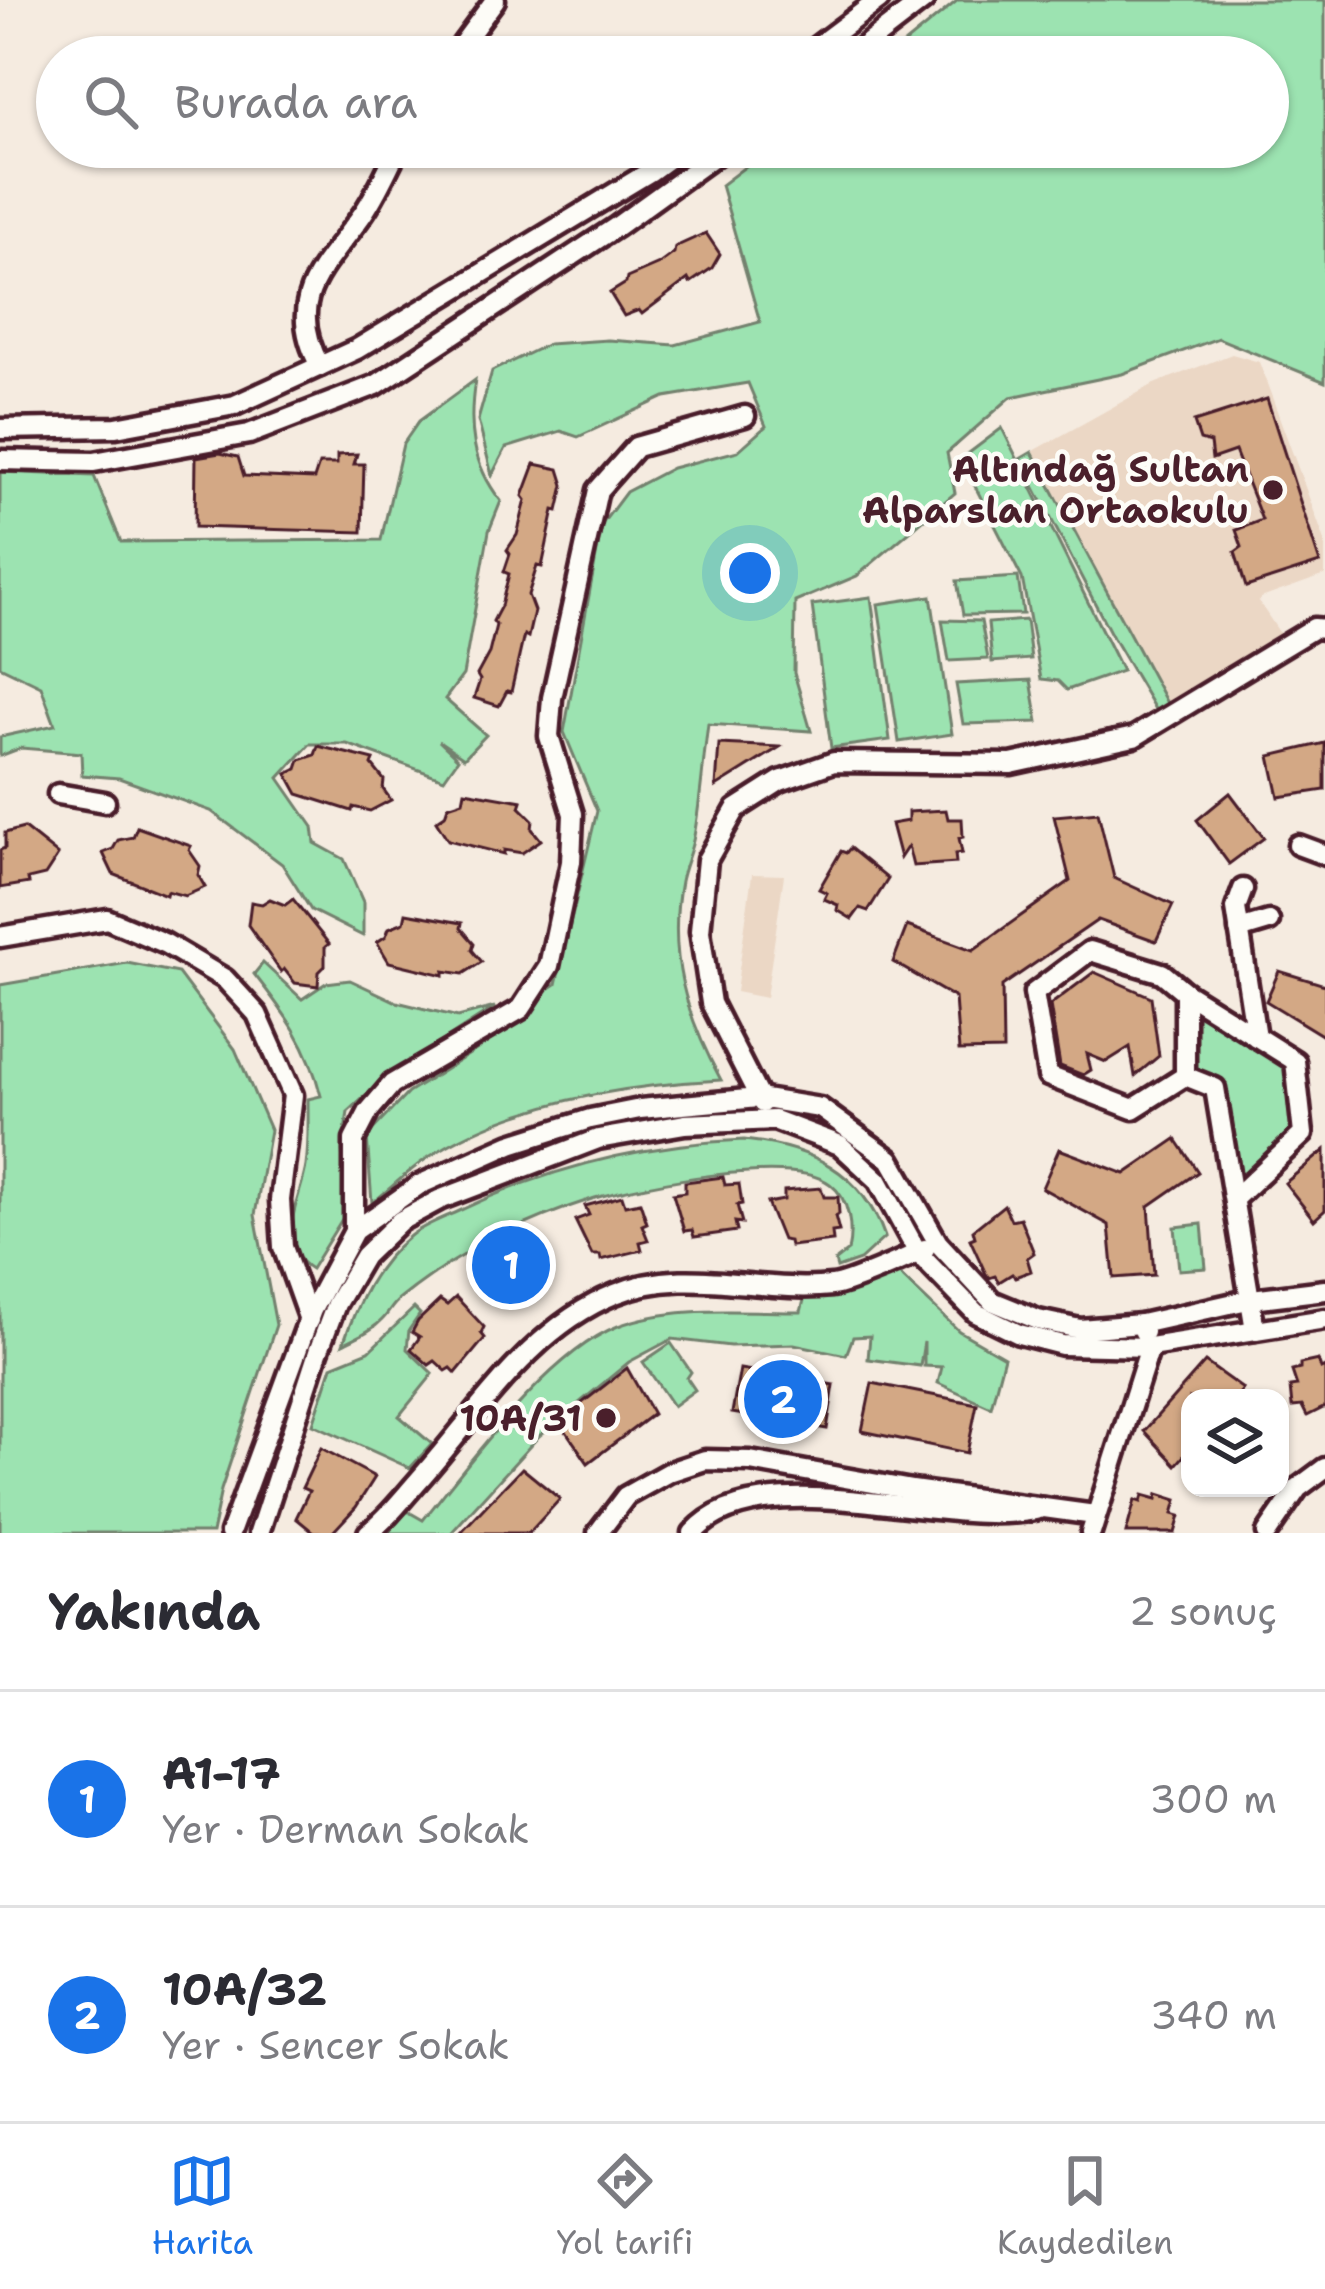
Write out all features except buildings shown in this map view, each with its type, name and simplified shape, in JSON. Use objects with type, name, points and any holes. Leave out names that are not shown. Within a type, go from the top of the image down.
[{"type":"street","points":[[468,36],[495,0]]},
{"type":"street","points":[[831,36],[879,0]]},
{"type":"street","points":[[877,36],[924,0]]},
{"type":"street","points":[[320,366],[305,339],[309,286],[366,210],[388,168]]},
{"type":"street","points":[[0,429],[116,427],[235,405],[357,349],[656,168]]},
{"type":"street","points":[[0,460],[94,462],[249,434],[376,385],[698,168]]},
{"type":"street","points":[[309,1320],[354,1231],[354,1140],[369,1111],[392,1084],[521,1009],[549,966],[571,862],[573,814],[549,736],[551,698],[598,490],[636,447],[746,416]]},
{"type":"street","points":[[774,1120],[710,1003],[700,931],[707,860],[736,809],[780,781],[834,762],[1011,764],[1133,737],[1314,628],[1325,629]]},
{"type":"street","points":[[58,794],[105,802]]},
{"type":"street","points":[[1298,845],[1325,855]]},
{"type":"street","points":[[1243,889],[1236,908],[1256,1037]]},
{"type":"street","points":[[0,937],[107,919],[166,944],[225,979],[257,1014],[293,1095],[280,1200],[283,1247],[309,1320],[308,1349],[259,1533]]},
{"type":"street","points":[[1239,930],[1269,921]]},
{"type":"street","points":[[1185,1076],[1133,1109],[1048,1076],[1034,993],[1090,951],[1162,974],[1295,1061],[1304,1134],[1234,1199]]},
{"type":"street","points":[[1185,992],[1185,1076]]},
{"type":"street","points":[[1185,1076],[1215,1088],[1255,1330]]},
{"type":"street","points":[[354,1231],[419,1185],[511,1144],[640,1109],[758,1098],[820,1108],[890,1159],[938,1243],[992,1301],[1038,1320],[1080,1329],[1141,1324],[1252,1299],[1325,1290]]},
{"type":"street","points":[[230,1533],[308,1349],[364,1256],[400,1221],[439,1200],[598,1139],[686,1124],[774,1120],[840,1145],[878,1180],[918,1253],[976,1313],[1019,1334],[1062,1345],[1150,1347],[1325,1319]]},
{"type":"street","points":[[368,1533],[520,1362],[557,1325],[584,1308],[620,1292],[685,1279],[836,1286],[938,1243]]},
{"type":"street","points":[[598,1533],[626,1496],[705,1460],[750,1461],[1043,1508],[1093,1524],[1150,1347],[1141,1324]]},
{"type":"street","points":[[1267,1533],[1298,1488],[1325,1468]]},
{"type":"street","points":[[693,1533],[714,1514],[746,1509],[812,1511],[973,1532],[1019,1522],[1043,1508]]},
{"type":"shaded area","points":[[1232,354],[1259,362],[1325,541],[1325,575],[1261,598],[1259,602],[1283,638],[1168,705],[1032,452],[1154,384]]},
{"type":"shaded area","points":[[752,874],[784,875],[766,998],[736,992]]},
{"type":"green space","points":[[958,0],[1325,0],[1325,382],[1218,338],[1122,374],[1011,397],[947,453],[955,493],[857,576],[795,602],[794,673],[811,731],[708,724],[676,934],[689,1008],[721,1080],[608,1092],[532,1110],[461,1138],[372,1203],[367,1136],[408,1093],[487,1043],[475,1038],[556,984],[597,811],[564,732],[602,524],[626,492],[672,468],[738,451],[766,426],[748,383],[665,397],[578,437],[561,431],[506,448],[492,475],[478,420],[492,371],[548,344],[608,340],[675,345],[760,322],[721,185],[743,168],[1289,168],[1289,36],[914,36]]},
{"type":"green space","points":[[475,380],[474,443],[483,472],[501,501],[489,531],[463,675],[445,699],[486,735],[464,758],[439,741],[458,759],[444,779],[347,744],[310,744],[279,778],[313,827],[315,843],[344,859],[363,902],[363,936],[311,910],[282,864],[211,811],[119,778],[82,775],[81,753],[21,748],[0,756],[0,737],[55,725],[41,686],[0,666],[0,472],[94,476],[121,542],[381,540],[403,444],[419,421]]},
{"type":"green space","points":[[1002,428],[1122,671],[1067,690],[1058,681],[1041,679],[1022,578],[961,459]]},
{"type":"green space","points":[[1032,452],[1168,705],[1156,711],[1113,638],[1020,459]]},
{"type":"green space","points":[[1018,577],[1023,614],[963,615],[957,581]]},
{"type":"green space","points":[[931,596],[952,734],[899,742],[878,604]]},
{"type":"green space","points":[[871,597],[890,740],[831,748],[812,605]]},
{"type":"green space","points":[[942,620],[981,621],[988,659],[949,661]]},
{"type":"green space","points":[[1026,620],[1031,659],[992,662],[988,623]]},
{"type":"green space","points":[[1031,680],[1038,722],[963,724],[956,684]]},
{"type":"green space","points":[[127,963],[178,973],[235,1049],[270,1130],[255,1215],[276,1325],[221,1490],[212,1533],[0,1533],[0,985]]},
{"type":"green space","points":[[263,963],[302,999],[326,983],[350,980],[397,1002],[458,1017],[495,1007],[384,1079],[348,1112],[342,1150],[347,1211],[311,1269],[299,1259],[291,1235],[306,1166],[308,1099],[321,1096],[295,1031],[254,974]]},
{"type":"green space","points":[[1185,992],[1295,1061],[1303,1134],[1234,1199],[1215,1088],[1185,1076]]},
{"type":"green space","points":[[744,1140],[791,1149],[831,1166],[863,1195],[885,1237],[860,1260],[837,1268],[835,1261],[848,1251],[848,1215],[837,1190],[811,1175],[751,1172],[646,1186],[567,1208],[484,1244],[420,1284],[374,1327],[343,1344],[377,1272],[398,1247],[428,1225],[493,1195],[598,1160]]},
{"type":"green space","points":[[1202,1224],[1206,1268],[1179,1270],[1175,1227]]},
{"type":"green space","points":[[897,1272],[959,1331],[1004,1357],[991,1407],[938,1383],[942,1367],[924,1366],[924,1342],[920,1366],[868,1359],[870,1336],[853,1337],[846,1355],[794,1344],[730,1346],[672,1339],[629,1362],[539,1436],[451,1533],[387,1533],[407,1511],[423,1520],[538,1384],[592,1340],[618,1326],[685,1312],[801,1312],[804,1300]]},
{"type":"green space","points":[[414,1308],[420,1314],[409,1330],[407,1349],[433,1374],[399,1416],[432,1444],[410,1468],[313,1424],[332,1366],[369,1351]]},
{"type":"green space","points":[[671,1343],[691,1372],[687,1378],[695,1390],[673,1406],[643,1362]]},
{"type":"place","name":"Altındağ Sultan Alparslan Ortaokulu","points":[[1273,490]]},
{"type":"place","name":"A1-17","points":[[511,1265]]},
{"type":"place","name":"10A/32","points":[[783,1399]]},
{"type":"place","name":"10A/31","points":[[606,1418]]}]
